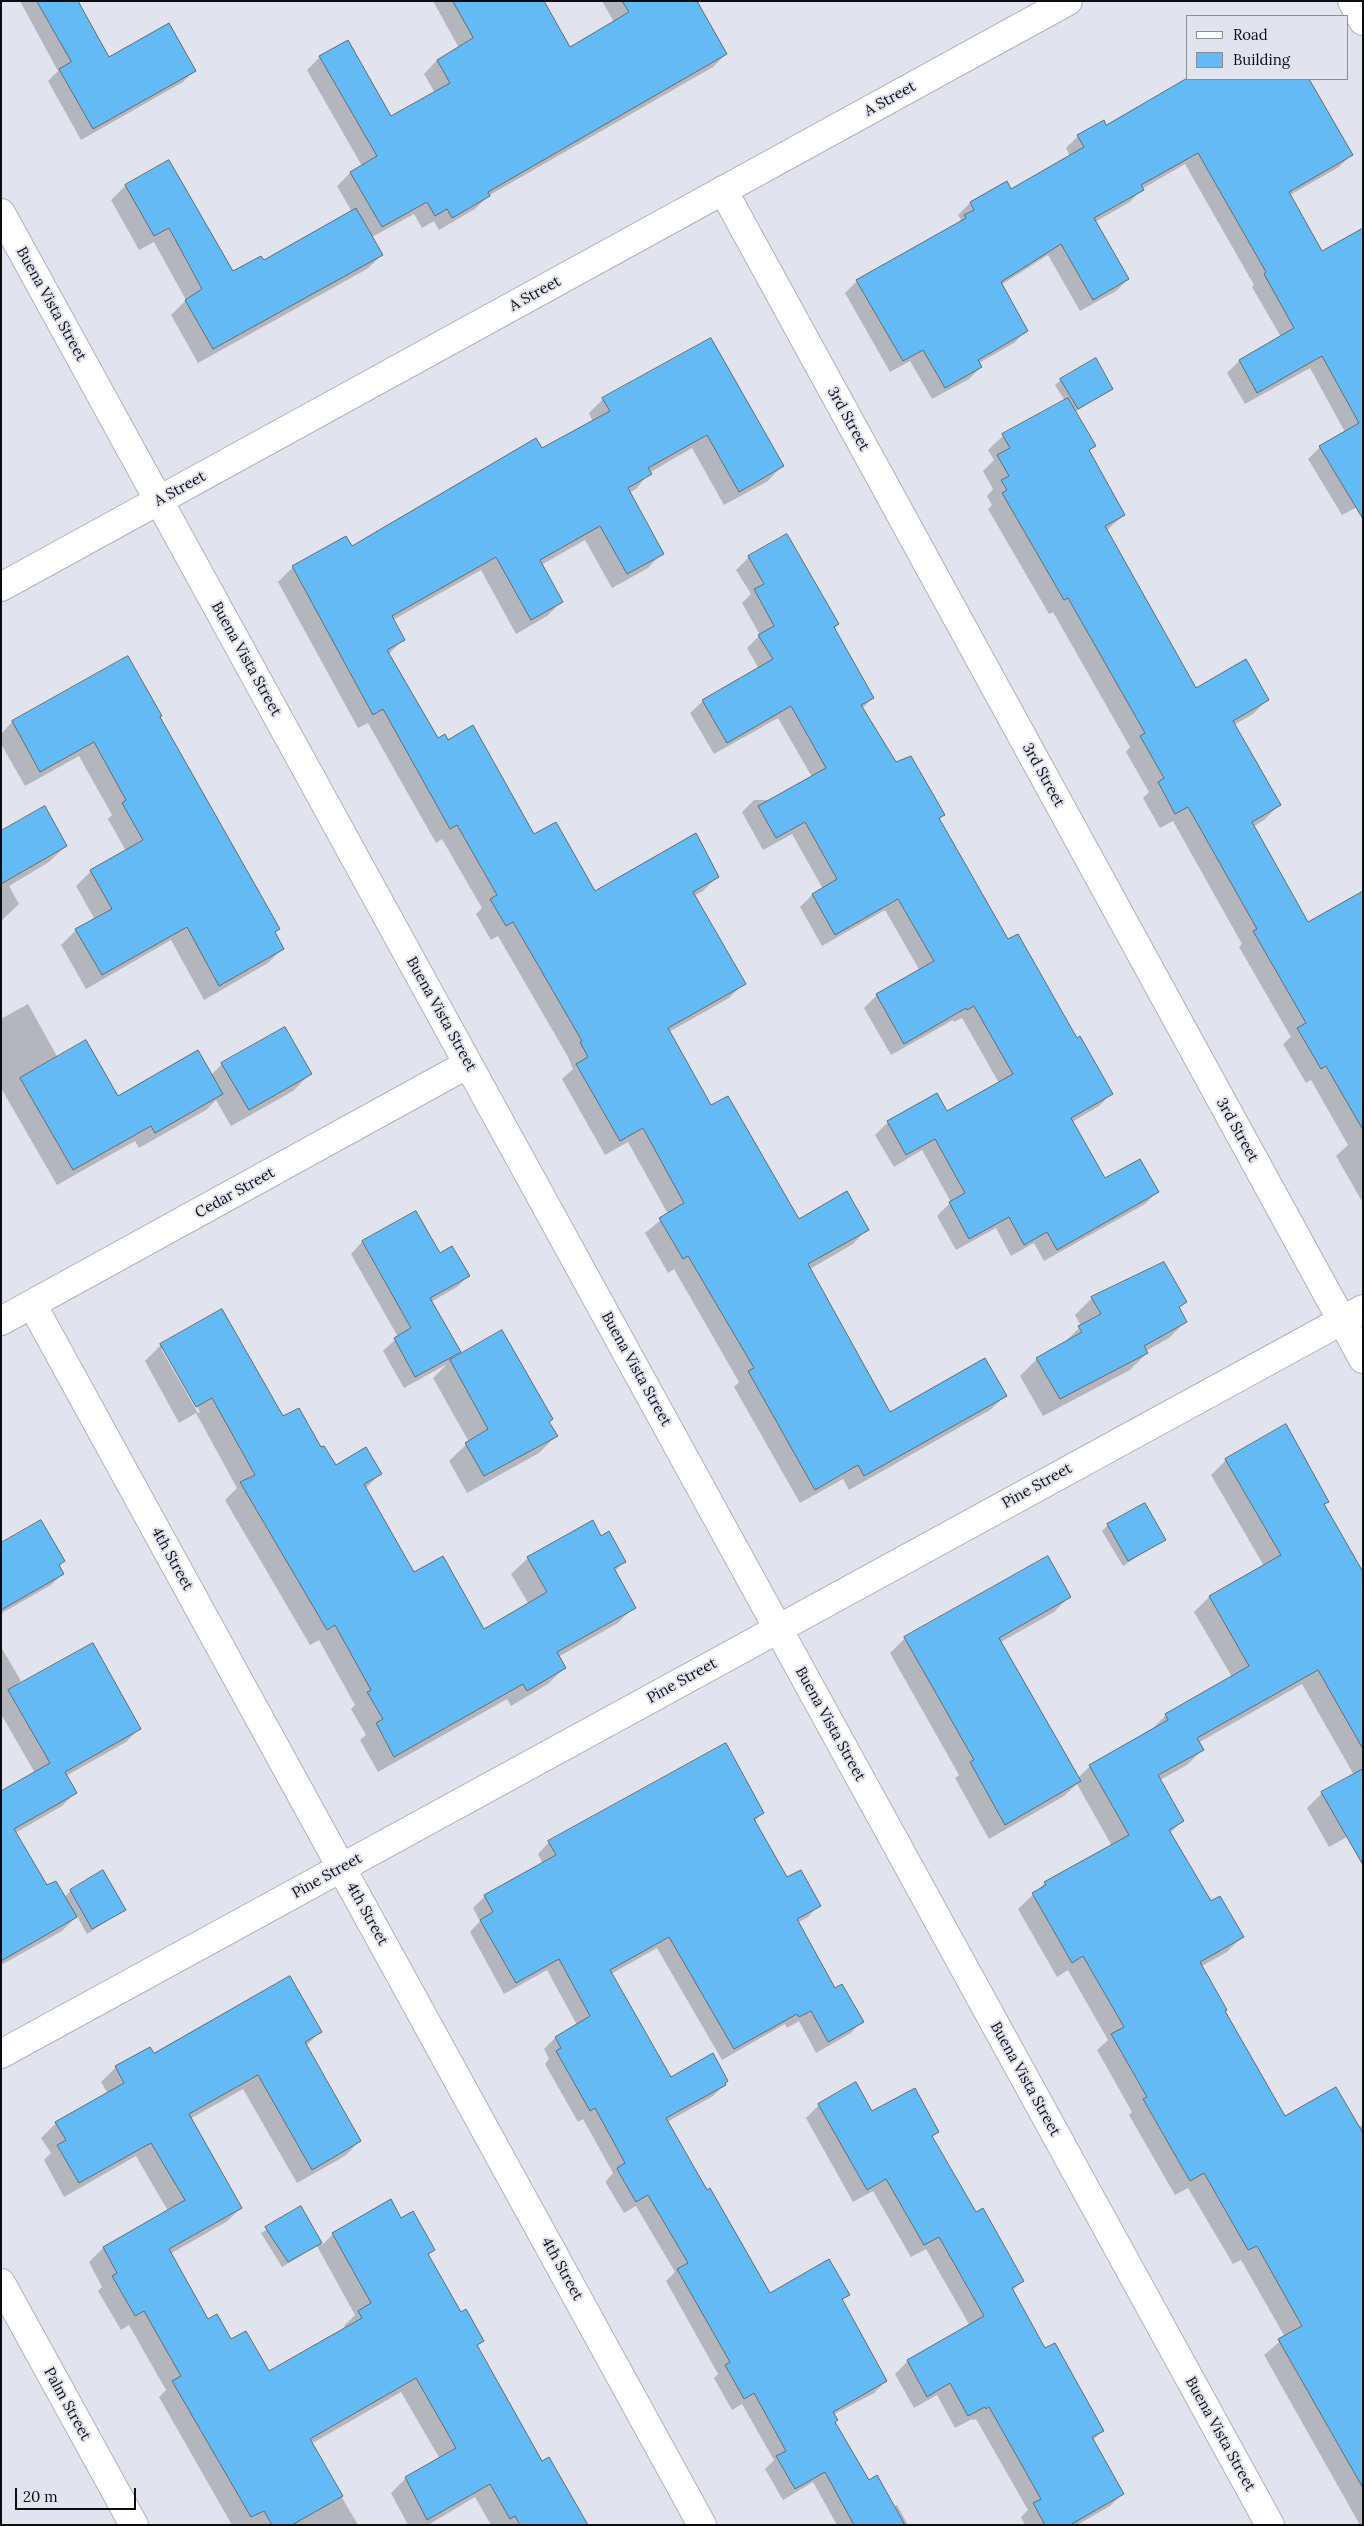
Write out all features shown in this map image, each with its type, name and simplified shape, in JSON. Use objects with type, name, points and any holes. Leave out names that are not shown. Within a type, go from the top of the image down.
[{"type":"street","name":"A Street","points":[[1,587],[1068,1]]},
{"type":"street","points":[[1352,1],[1363,21]]},
{"type":"street","name":"3rd Street","points":[[723,190],[1352,1314],[1363,1358]]},
{"type":"street","name":"Buena Vista Street","points":[[1,213],[1270,2525]]},
{"type":"street","name":"Cedar Street","points":[[1,1321],[468,1064]]},
{"type":"street","name":"4th Street","points":[[32,1304],[702,2525]]},
{"type":"street","name":"Pine Street","points":[[1,2054],[1352,1314]]},
{"type":"street","name":"Palm Street","points":[[1,2283],[134,2525]]},
{"type":"building","points":[[37,1],[78,1],[109,57],[169,23],[196,71],[93,129],[59,69],[71,62]]},
{"type":"building","points":[[453,1],[544,1],[570,47],[629,12],[622,1],[697,1],[727,54],[488,192],[490,196],[452,218],[447,209],[435,216],[427,202],[382,227],[350,172],[377,156],[319,56],[348,40],[391,116],[450,83],[437,60],[473,38]]},
{"type":"building","points":[[1186,79],[1310,80],[1353,155],[1289,192],[1322,251],[1363,228],[1363,519],[1319,446],[1359,423],[1322,356],[1257,393],[1239,360],[1294,328],[1264,274],[1266,272],[1198,153],[1141,185],[1144,190],[1094,218],[1129,279],[1093,300],[1061,244],[1001,282],[1028,331],[978,360],[982,367],[945,388],[923,350],[903,361],[856,280],[966,218],[964,215],[974,210],[970,202],[1007,181],[1011,189],[1084,147],[1077,135],[1104,120],[1106,125]]},
{"type":"building","points":[[169,160],[233,271],[261,256],[264,260],[356,208],[383,255],[213,349],[185,300],[202,289],[169,228],[154,236],[125,185]]},
{"type":"building","points":[[711,338],[784,466],[739,492],[707,435],[648,468],[652,474],[628,488],[664,554],[627,574],[600,526],[540,560],[563,602],[531,620],[496,557],[392,616],[405,640],[387,650],[438,738],[445,734],[448,740],[473,725],[534,834],[556,822],[595,891],[696,833],[719,877],[693,892],[746,984],[668,1028],[711,1105],[728,1096],[799,1219],[847,1191],[869,1230],[808,1264],[890,1412],[985,1358],[1007,1396],[864,1476],[858,1465],[815,1490],[748,1371],[754,1368],[688,1256],[683,1259],[659,1218],[684,1203],[643,1128],[620,1141],[576,1064],[588,1057],[580,1042],[582,1041],[513,922],[506,926],[490,899],[497,895],[457,825],[450,829],[383,709],[373,715],[292,566],[346,536],[352,546],[536,438],[542,448],[610,411],[602,398]]},
{"type":"building","points":[[1096,358],[1113,389],[1078,409],[1060,379]]},
{"type":"building","points":[[1068,398],[1096,446],[1089,450],[1125,515],[1105,526],[1196,688],[1246,659],[1269,700],[1233,721],[1281,805],[1252,822],[1308,922],[1363,891],[1363,1130],[1326,1066],[1321,1069],[1297,1028],[1306,1023],[1253,931],[1257,929],[1188,807],[1175,814],[1158,782],[1164,778],[1140,736],[1145,733],[1068,598],[1064,600],[1002,493],[1007,490],[1001,480],[1009,476],[997,455],[1010,448],[1002,434]]},
{"type":"building","points":[[787,534],[839,624],[834,627],[874,698],[861,705],[896,762],[911,756],[945,815],[939,818],[1008,939],[1018,934],[1077,1038],[1080,1036],[1113,1094],[1071,1118],[1105,1178],[1140,1159],[1159,1192],[1057,1250],[1047,1232],[1024,1245],[1009,1217],[969,1239],[949,1202],[965,1193],[935,1139],[906,1155],[887,1121],[937,1093],[947,1111],[1013,1074],[974,1006],[967,1010],[966,1008],[904,1044],[876,994],[934,961],[898,899],[835,935],[812,894],[837,879],[805,822],[776,838],[758,806],[826,768],[791,706],[727,743],[702,700],[773,659],[758,635],[774,626],[754,589],[764,584],[748,556]]},
{"type":"building","points":[[128,656],[162,716],[160,717],[280,929],[275,932],[284,949],[219,986],[187,927],[102,975],[75,929],[112,909],[90,870],[143,840],[122,803],[126,800],[94,742],[40,772],[12,721]]},
{"type":"building","points":[[45,806],[67,846],[1,884],[1,831]]},
{"type":"building","points":[[285,1027],[312,1074],[249,1110],[221,1063]]},
{"type":"building","points":[[86,1040],[118,1096],[198,1050],[223,1094],[155,1133],[151,1126],[73,1170],[20,1078]]},
{"type":"building","points":[[416,1211],[440,1253],[452,1246],[470,1276],[430,1298],[461,1352],[415,1377],[394,1338],[411,1328],[362,1241]]},
{"type":"building","points":[[1164,1262],[1187,1302],[1179,1307],[1187,1322],[1144,1346],[1148,1353],[1060,1399],[1036,1358],[1082,1332],[1078,1326],[1101,1314],[1091,1297]]},
{"type":"building","points":[[222,1309],[283,1416],[299,1408],[321,1447],[324,1446],[336,1465],[366,1447],[382,1474],[364,1484],[414,1572],[443,1556],[484,1629],[547,1592],[527,1557],[593,1520],[601,1536],[609,1531],[626,1562],[614,1568],[636,1608],[557,1652],[566,1668],[527,1691],[523,1684],[394,1757],[376,1723],[383,1719],[367,1692],[371,1690],[335,1625],[327,1630],[240,1482],[255,1475],[212,1398],[196,1407],[160,1344]]},
{"type":"building","points":[[502,1330],[553,1419],[549,1422],[558,1436],[484,1476],[465,1443],[488,1429],[450,1360]]},
{"type":"building","points":[[1286,1424],[1329,1502],[1324,1504],[1363,1572],[1363,1749],[1318,1670],[1197,1738],[1204,1750],[1158,1775],[1184,1821],[1169,1830],[1211,1901],[1220,1896],[1244,1937],[1200,1962],[1227,2010],[1225,2011],[1285,2116],[1336,2087],[1363,2133],[1363,2488],[1278,2339],[1302,2326],[1257,2246],[1248,2250],[1204,2173],[1190,2181],[1143,2099],[1147,2097],[1111,2034],[1124,2027],[1083,1956],[1072,1963],[1032,1893],[1046,1885],[1044,1882],[1129,1835],[1089,1765],[1168,1720],[1165,1714],[1249,1666],[1209,1596],[1281,1555],[1225,1459]]},
{"type":"building","points":[[1145,1503],[1166,1540],[1128,1561],[1107,1524]]},
{"type":"building","points":[[41,1520],[65,1561],[59,1565],[64,1574],[1,1610],[1,1543]]},
{"type":"building","points":[[1048,1556],[1071,1597],[999,1638],[1081,1781],[1005,1825],[970,1762],[974,1760],[904,1637]]},
{"type":"building","points":[[93,1643],[141,1729],[65,1772],[77,1793],[14,1829],[47,1885],[56,1881],[77,1917],[1,1961],[1,1791],[50,1763],[8,1690]]},
{"type":"building","points":[[726,1743],[764,1813],[754,1819],[787,1877],[801,1870],[821,1906],[797,1919],[835,1988],[842,1984],[864,2022],[828,2042],[811,2011],[799,2017],[797,2014],[734,2049],[669,1937],[610,1970],[671,2077],[713,2053],[728,2081],[725,2083],[726,2085],[666,2118],[707,2190],[710,2188],[770,2293],[829,2259],[850,2295],[842,2299],[887,2381],[833,2412],[838,2420],[835,2422],[869,2480],[877,2475],[905,2525],[854,2525],[825,2472],[795,2489],[776,2456],[786,2451],[754,2393],[744,2399],[725,2365],[730,2362],[677,2269],[688,2263],[648,2195],[636,2202],[617,2168],[625,2163],[595,2108],[590,2111],[556,2051],[561,2048],[555,2037],[590,2016],[559,1959],[516,1983],[480,1920],[493,1912],[484,1895],[556,1855],[548,1841]]},
{"type":"building","points":[[1363,1769],[1363,1865],[1321,1792]]},
{"type":"building","points":[[103,1870],[126,1910],[92,1929],[70,1890]]},
{"type":"building","points":[[290,1976],[322,2032],[305,2042],[361,2141],[312,2170],[258,2075],[189,2114],[242,2208],[169,2249],[208,2319],[217,2314],[231,2339],[246,2331],[269,2371],[362,2318],[358,2311],[371,2303],[332,2233],[391,2199],[401,2218],[413,2211],[435,2250],[428,2254],[461,2312],[466,2309],[484,2341],[477,2345],[542,2461],[549,2457],[588,2525],[520,2525],[515,2516],[510,2519],[490,2484],[427,2520],[405,2477],[456,2448],[416,2378],[310,2439],[343,2496],[292,2525],[272,2525],[264,2511],[251,2517],[172,2381],[181,2376],[144,2311],[135,2316],[112,2276],[117,2273],[103,2247],[185,2200],[151,2143],[79,2183],[57,2145],[66,2140],[55,2122],[124,2083],[115,2066],[150,2047],[154,2053]]},
{"type":"building","points":[[856,2082],[872,2111],[915,2088],[939,2132],[932,2136],[976,2212],[983,2208],[1024,2281],[1012,2288],[1045,2348],[1055,2343],[1104,2431],[1092,2437],[1124,2494],[1070,2525],[1045,2525],[1033,2503],[1041,2499],[989,2407],[986,2409],[985,2407],[968,2416],[950,2383],[927,2397],[907,2360],[984,2316],[939,2237],[924,2245],[886,2179],[867,2190],[818,2104]]},
{"type":"building","points":[[301,2206],[322,2243],[288,2262],[265,2227]]}]
